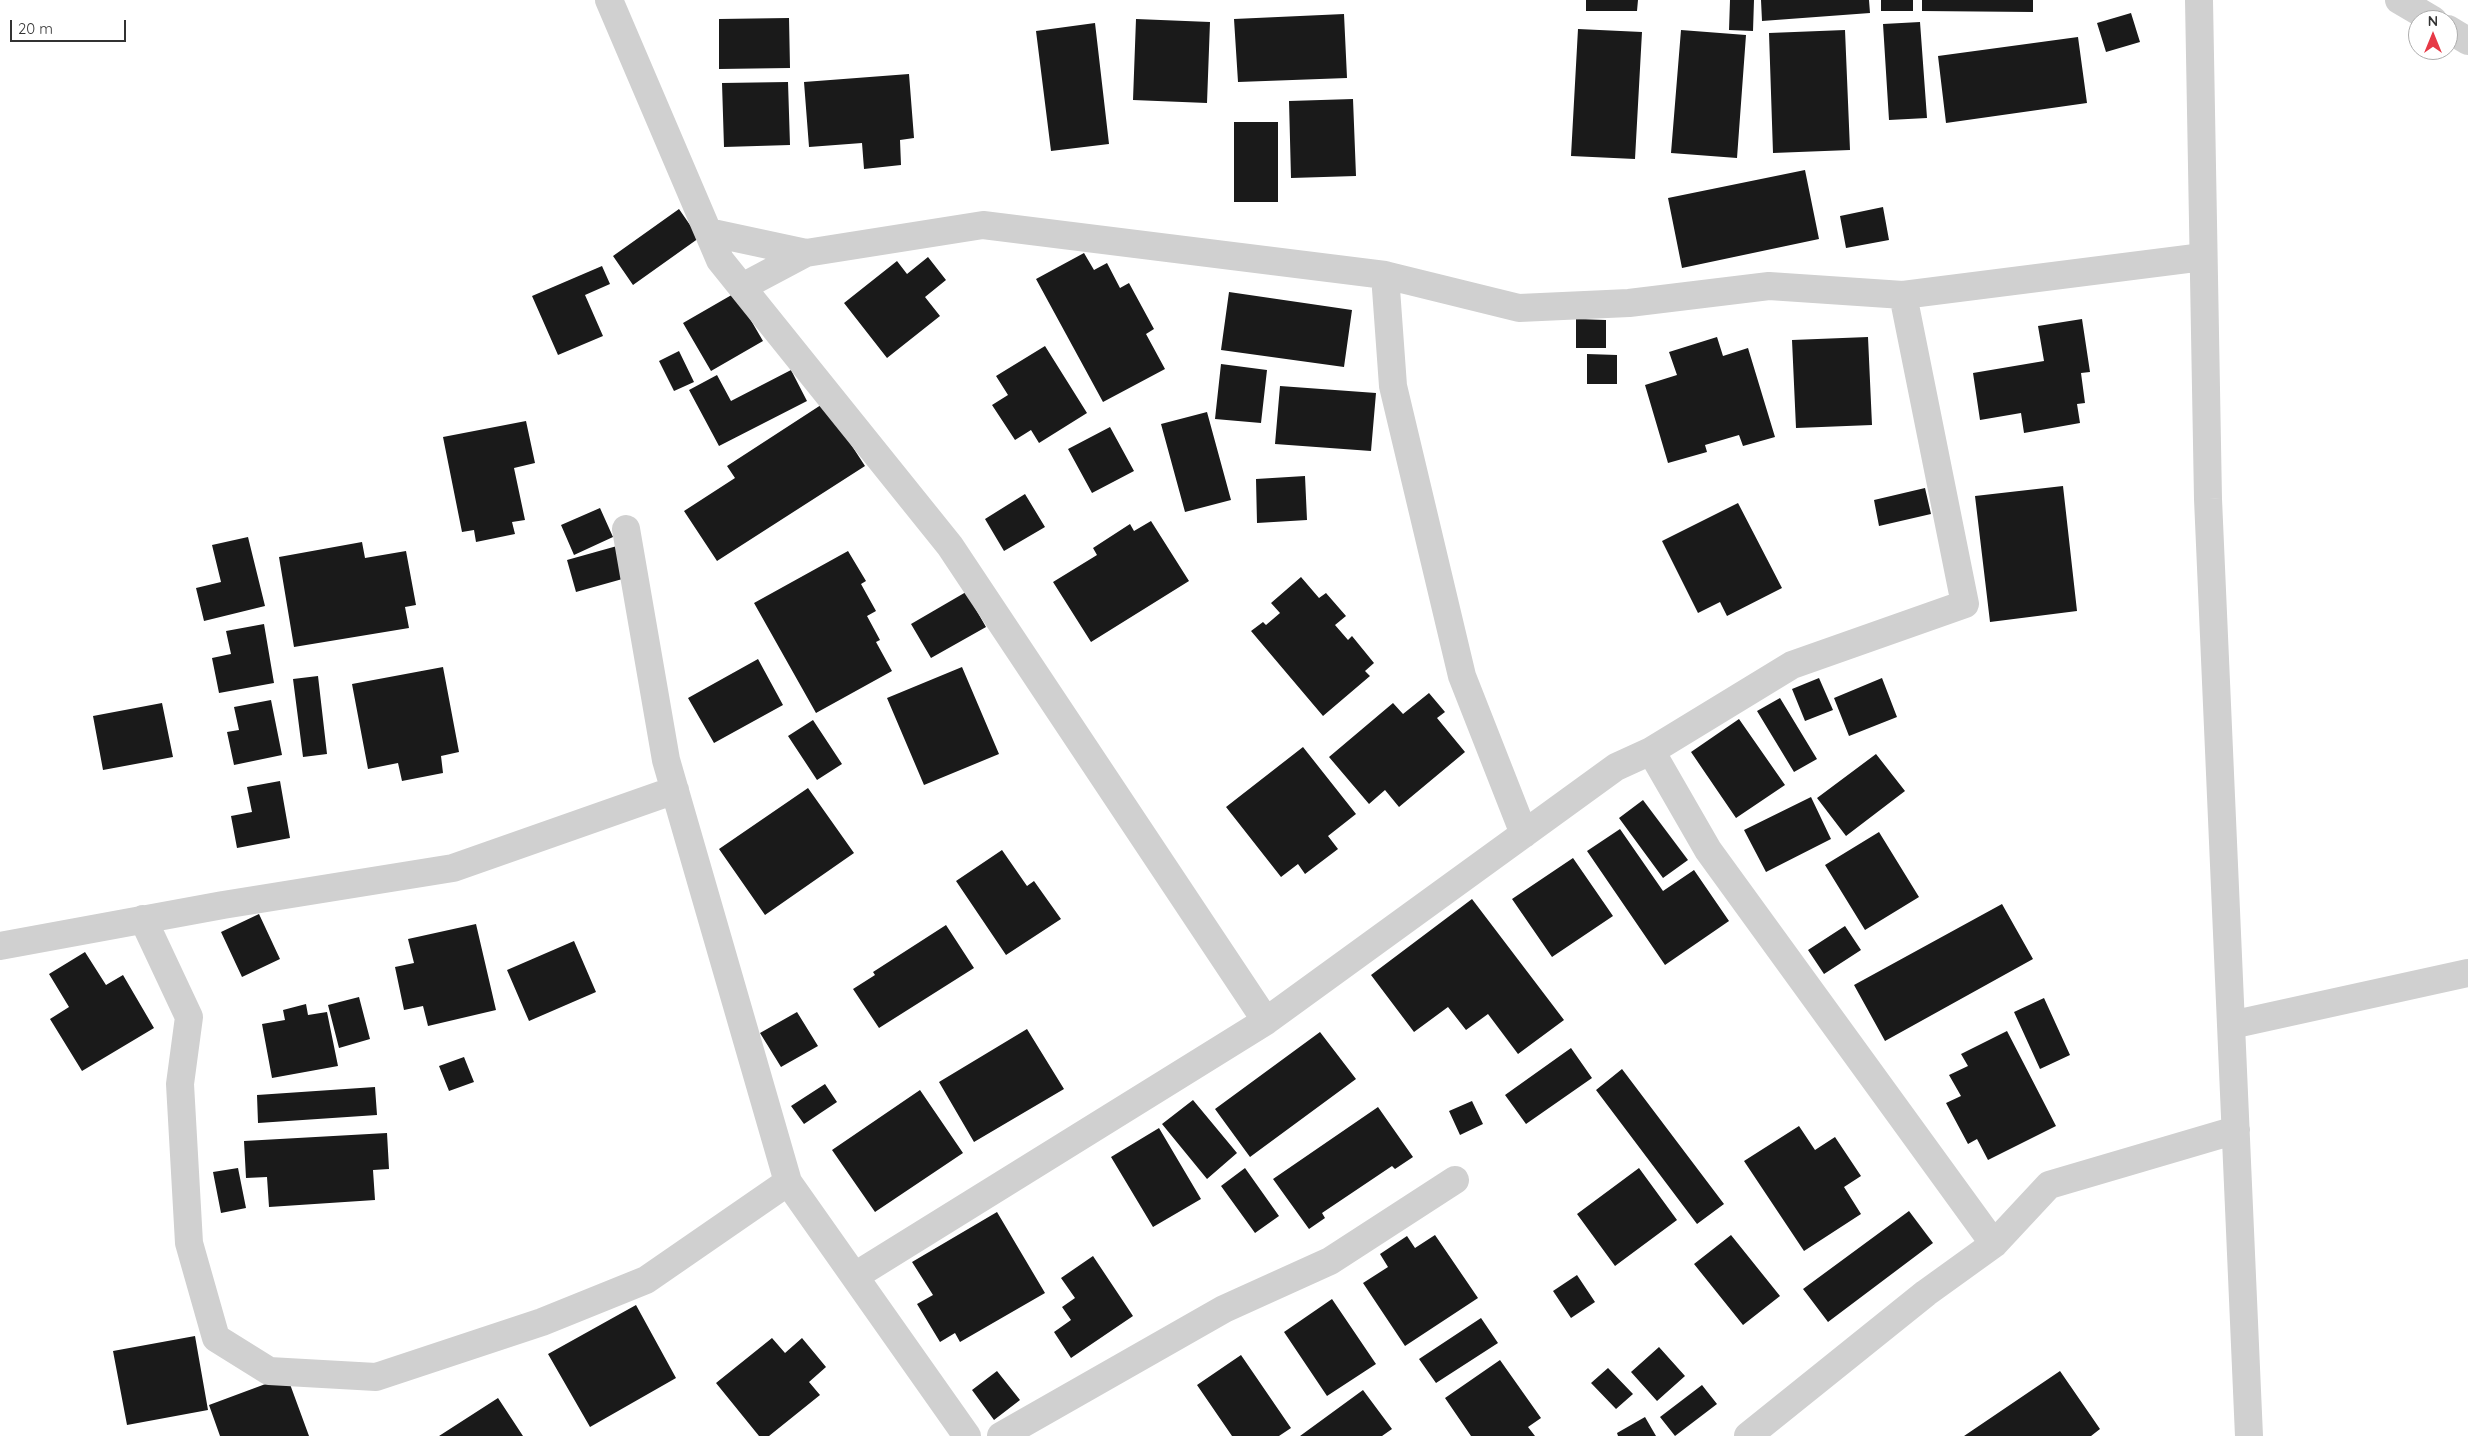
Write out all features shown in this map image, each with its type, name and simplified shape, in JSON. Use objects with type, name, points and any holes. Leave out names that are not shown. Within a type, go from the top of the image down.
[{"type":"street","points":[[609,0],[720,260],[950,546],[1266,1021]]},
{"type":"street","points":[[2199,0],[2208,499],[2249,1436]]},
{"type":"street","points":[[2399,0],[2416,10]]},
{"type":"street","points":[[742,287],[806,253],[983,225],[1385,275],[1520,308],[1629,303],[1769,286],[1903,296],[2203,257]]},
{"type":"street","points":[[708,232],[806,253]]},
{"type":"street","points":[[1385,275],[1393,386],[1462,676],[1524,834]]},
{"type":"street","points":[[855,1276],[1266,1021],[1616,767],[1650,750],[1792,666],[1965,604],[1903,296]]},
{"type":"street","points":[[626,530],[666,760],[788,1182],[967,1436]]},
{"type":"street","points":[[1650,750],[1708,850],[1994,1244]]},
{"type":"street","points":[[0,946],[143,919],[453,868],[674,790]]},
{"type":"street","points":[[143,919],[189,1017],[180,1084],[189,1243],[216,1338],[269,1371],[376,1377],[542,1322],[646,1280],[788,1182]]},
{"type":"street","points":[[2231,1025],[2468,974]]},
{"type":"street","points":[[1748,1436],[1926,1293],[1994,1244],[2049,1185],[2236,1130]]},
{"type":"street","points":[[1001,1436],[1224,1309],[1330,1261],[1455,1180]]},
{"type":"building","points":[[1586,0],[1638,0],[1637,11],[1586,11]]},
{"type":"building","points":[[1730,0],[1754,0],[1753,31],[1729,30]]},
{"type":"building","points":[[1761,0],[1869,0],[1870,13],[1762,21]]},
{"type":"building","points":[[1881,0],[1913,0],[1913,11],[1881,11]]},
{"type":"building","points":[[1922,0],[2033,0],[2033,12],[1922,11]]},
{"type":"building","points":[[2131,13],[2140,42],[2106,52],[2097,23]]},
{"type":"building","points":[[1344,14],[1347,78],[1238,82],[1234,19]]},
{"type":"building","points":[[789,18],[790,68],[719,69],[719,19]]},
{"type":"building","points":[[1136,19],[1210,22],[1207,103],[1133,100]]},
{"type":"building","points":[[1920,22],[1927,118],[1889,120],[1883,24]]},
{"type":"building","points":[[1095,23],[1109,144],[1051,151],[1036,31]]},
{"type":"building","points":[[1578,29],[1642,32],[1635,159],[1571,156]]},
{"type":"building","points":[[1681,30],[1746,35],[1737,158],[1671,153]]},
{"type":"building","points":[[1845,30],[1850,150],[1773,153],[1769,33]]},
{"type":"building","points":[[2078,37],[2087,103],[1946,123],[1938,56]]},
{"type":"building","points":[[909,74],[914,138],[900,140],[901,165],[864,169],[862,143],[809,147],[804,82]]},
{"type":"building","points":[[788,82],[790,145],[724,147],[722,83]]},
{"type":"building","points":[[1353,99],[1356,176],[1291,178],[1289,101]]},
{"type":"building","points":[[1234,122],[1278,122],[1278,202],[1234,202]]},
{"type":"building","points":[[1805,170],[1819,239],[1682,268],[1668,198]]},
{"type":"building","points":[[1883,207],[1889,240],[1846,248],[1840,216]]},
{"type":"building","points":[[679,209],[699,238],[633,285],[613,256]]},
{"type":"building","points":[[1084,253],[1094,270],[1107,263],[1120,288],[1129,283],[1154,329],[1146,334],[1165,369],[1103,402],[1036,279]]},
{"type":"building","points":[[928,257],[946,280],[925,297],[940,316],[887,358],[844,303],[897,261],[907,274]]},
{"type":"building","points":[[602,266],[610,284],[585,295],[603,336],[558,355],[532,296]]},
{"type":"building","points":[[1229,292],[1352,310],[1344,367],[1221,350]]},
{"type":"building","points":[[735,293],[763,341],[711,371],[683,323]]},
{"type":"building","points":[[1576,319],[1606,320],[1606,348],[1576,348]]},
{"type":"building","points":[[2082,319],[2090,372],[2081,373],[2085,403],[2077,404],[2080,423],[2024,433],[2021,413],[1980,420],[1973,373],[2044,361],[2038,326]]},
{"type":"building","points":[[1717,337],[1723,356],[1748,348],[1775,437],[1743,446],[1739,435],[1705,445],[1707,452],[1668,463],[1645,385],[1677,375],[1669,352]]},
{"type":"building","points":[[1868,337],[1872,425],[1796,428],[1792,340]]},
{"type":"building","points":[[1045,346],[1087,413],[1039,443],[1031,430],[1015,440],[992,405],[1008,395],[996,376]]},
{"type":"building","points":[[679,351],[694,382],[674,391],[659,361]]},
{"type":"building","points":[[1587,354],[1617,355],[1617,384],[1587,384]]},
{"type":"building","points":[[1221,364],[1267,370],[1261,423],[1215,419]]},
{"type":"building","points":[[791,370],[807,401],[719,446],[689,390],[717,375],[731,401]]},
{"type":"building","points":[[1280,386],[1376,393],[1371,451],[1275,444]]},
{"type":"building","points":[[824,403],[865,466],[717,561],[684,511],[735,478],[727,466]]},
{"type":"building","points":[[1207,412],[1231,500],[1185,512],[1161,424]]},
{"type":"building","points":[[526,421],[535,463],[514,468],[525,520],[512,522],[515,534],[476,542],[474,530],[462,532],[443,437]]},
{"type":"building","points":[[1110,427],[1134,471],[1092,493],[1068,449]]},
{"type":"building","points":[[1305,476],[1307,520],[1257,523],[1256,479]]},
{"type":"building","points":[[2063,486],[2077,611],[1990,622],[1975,496]]},
{"type":"building","points":[[1925,488],[1931,514],[1879,526],[1874,500]]},
{"type":"building","points":[[1025,494],[1045,527],[1004,551],[985,519]]},
{"type":"building","points":[[1738,503],[1782,588],[1727,616],[1720,602],[1698,613],[1662,541]]},
{"type":"building","points":[[600,508],[613,537],[574,555],[561,525]]},
{"type":"building","points":[[1151,521],[1189,581],[1091,642],[1053,582],[1097,555],[1093,548],[1130,524],[1134,531]]},
{"type":"building","points":[[248,537],[265,606],[204,621],[196,588],[221,582],[212,545]]},
{"type":"building","points":[[362,542],[365,558],[406,551],[416,605],[405,607],[409,628],[294,647],[279,557]]},
{"type":"building","points":[[617,546],[626,578],[576,592],[567,560]]},
{"type":"building","points":[[848,551],[866,581],[861,584],[876,611],[867,616],[880,640],[876,642],[892,671],[816,713],[754,603]]},
{"type":"building","points":[[1301,577],[1319,598],[1326,593],[1346,616],[1335,625],[1348,640],[1352,636],[1374,663],[1365,671],[1370,676],[1323,716],[1251,631],[1263,622],[1266,625],[1280,613],[1271,603]]},
{"type":"building","points":[[966,592],[986,627],[931,658],[911,624]]},
{"type":"building","points":[[264,624],[274,683],[219,693],[212,658],[231,654],[226,631]]},
{"type":"building","points":[[758,659],[783,705],[714,743],[688,698]]},
{"type":"building","points":[[443,667],[459,752],[441,756],[443,773],[402,781],[398,763],[368,769],[352,684]]},
{"type":"building","points":[[962,667],[999,754],[924,785],[887,698]]},
{"type":"building","points":[[318,676],[327,754],[303,757],[293,679]]},
{"type":"building","points":[[1819,678],[1833,710],[1805,721],[1792,689]]},
{"type":"building","points":[[1882,678],[1897,717],[1849,736],[1834,698]]},
{"type":"building","points":[[1429,693],[1445,712],[1437,718],[1465,752],[1399,807],[1385,790],[1369,804],[1329,757],[1393,703],[1403,714]]},
{"type":"building","points":[[1780,698],[1817,759],[1794,772],[1757,711]]},
{"type":"building","points":[[271,700],[282,755],[234,765],[227,732],[239,730],[234,707]]},
{"type":"building","points":[[162,703],[173,757],[103,770],[93,716]]},
{"type":"building","points":[[1739,719],[1785,785],[1736,818],[1691,752]]},
{"type":"building","points":[[813,720],[842,764],[817,780],[788,736]]},
{"type":"building","points":[[1303,747],[1356,814],[1328,836],[1338,849],[1305,874],[1298,864],[1281,877],[1226,807]]},
{"type":"building","points":[[1876,754],[1905,791],[1846,836],[1817,798]]},
{"type":"building","points":[[280,781],[290,838],[237,848],[231,816],[252,812],[247,787]]},
{"type":"building","points":[[808,788],[854,853],[765,915],[719,849]]},
{"type":"building","points":[[1811,797],[1831,839],[1766,872],[1744,830]]},
{"type":"building","points":[[1643,800],[1688,860],[1663,878],[1619,818]]},
{"type":"building","points":[[1620,829],[1663,891],[1694,870],[1729,921],[1665,965],[1587,851]]},
{"type":"building","points":[[1879,832],[1919,897],[1865,930],[1825,865]]},
{"type":"building","points":[[1002,850],[1027,886],[1034,881],[1061,919],[1006,955],[956,881]]},
{"type":"building","points":[[1573,858],[1613,916],[1552,957],[1512,899]]},
{"type":"building","points":[[1472,899],[1564,1020],[1518,1054],[1488,1014],[1466,1030],[1448,1007],[1414,1032],[1371,975]]},
{"type":"building","points":[[2002,904],[2033,959],[1885,1041],[1854,985]]},
{"type":"building","points":[[259,914],[280,959],[242,977],[221,932]]},
{"type":"building","points":[[476,924],[496,1010],[428,1026],[423,1006],[404,1010],[395,967],[414,963],[408,939]]},
{"type":"building","points":[[946,925],[974,968],[879,1028],[853,989],[875,975],[873,972]]},
{"type":"building","points":[[1845,926],[1861,950],[1824,974],[1808,950]]},
{"type":"building","points":[[574,941],[596,992],[529,1021],[507,970]]},
{"type":"building","points":[[85,952],[106,985],[123,975],[154,1028],[82,1071],[50,1019],[69,1007],[49,974]]},
{"type":"building","points":[[359,997],[370,1039],[339,1048],[328,1005]]},
{"type":"building","points":[[2044,998],[2070,1055],[2040,1069],[2014,1012]]},
{"type":"building","points":[[306,1004],[308,1015],[327,1012],[338,1066],[272,1078],[262,1024],[285,1020],[283,1010]]},
{"type":"building","points":[[797,1012],[818,1046],[781,1067],[760,1033]]},
{"type":"building","points":[[1027,1029],[1064,1089],[974,1142],[939,1082]]},
{"type":"building","points":[[2007,1031],[2056,1126],[1988,1160],[1977,1139],[1968,1144],[1946,1103],[1961,1096],[1949,1075],[1968,1066],[1961,1054]]},
{"type":"building","points":[[1320,1032],[1356,1079],[1250,1157],[1215,1109]]},
{"type":"building","points":[[1571,1048],[1592,1078],[1526,1124],[1505,1095]]},
{"type":"building","points":[[464,1057],[474,1082],[449,1091],[439,1066]]},
{"type":"building","points":[[1622,1069],[1724,1204],[1697,1224],[1596,1090]]},
{"type":"building","points":[[825,1084],[837,1102],[804,1124],[791,1106]]},
{"type":"building","points":[[375,1087],[377,1115],[258,1123],[257,1095]]},
{"type":"building","points":[[920,1090],[963,1153],[875,1212],[832,1150]]},
{"type":"building","points":[[1193,1100],[1237,1153],[1207,1179],[1162,1124]]},
{"type":"building","points":[[1472,1101],[1483,1124],[1460,1135],[1449,1111]]},
{"type":"building","points":[[1378,1107],[1413,1157],[1395,1169],[1392,1166],[1322,1213],[1325,1218],[1309,1229],[1273,1179]]},
{"type":"building","points":[[1799,1126],[1815,1150],[1835,1137],[1861,1176],[1844,1187],[1861,1214],[1804,1251],[1744,1161]]},
{"type":"building","points":[[1159,1128],[1201,1199],[1153,1227],[1111,1157]]},
{"type":"building","points":[[387,1133],[389,1169],[373,1170],[375,1200],[269,1207],[267,1177],[246,1178],[244,1141]]},
{"type":"building","points":[[238,1168],[246,1208],[221,1213],[213,1172]]},
{"type":"building","points":[[1245,1168],[1279,1216],[1255,1233],[1221,1186]]},
{"type":"building","points":[[1639,1168],[1677,1220],[1615,1266],[1577,1214]]},
{"type":"building","points":[[1909,1211],[1933,1243],[1828,1322],[1803,1289]]},
{"type":"building","points":[[997,1212],[1045,1293],[960,1342],[955,1333],[940,1342],[917,1304],[933,1295],[912,1262]]},
{"type":"building","points":[[1435,1235],[1478,1298],[1405,1346],[1363,1283],[1388,1267],[1380,1254],[1407,1236],[1415,1248]]},
{"type":"building","points":[[1731,1235],[1780,1296],[1743,1325],[1694,1264]]},
{"type":"building","points":[[1093,1256],[1133,1316],[1071,1358],[1054,1332],[1071,1320],[1062,1307],[1075,1298],[1061,1278]]},
{"type":"building","points":[[1577,1275],[1595,1302],[1571,1318],[1553,1291]]},
{"type":"building","points":[[1332,1299],[1376,1364],[1327,1396],[1284,1332]]},
{"type":"building","points":[[636,1305],[676,1378],[590,1427],[548,1354]]},
{"type":"building","points":[[1481,1318],[1498,1343],[1436,1383],[1419,1359]]},
{"type":"building","points":[[195,1336],[208,1410],[127,1425],[113,1351]]},
{"type":"building","points":[[772,1338],[785,1353],[802,1338],[826,1367],[809,1382],[820,1395],[769,1436],[759,1436],[716,1383]]},
{"type":"building","points":[[1659,1347],[1685,1376],[1657,1401],[1631,1372]]},
{"type":"building","points":[[1241,1355],[1291,1428],[1279,1436],[1232,1436],[1197,1385]]},
{"type":"building","points":[[1500,1360],[1541,1418],[1528,1427],[1535,1436],[1471,1436],[1445,1398]]},
{"type":"building","points":[[1608,1368],[1633,1394],[1616,1409],[1591,1383]]},
{"type":"building","points":[[997,1371],[1020,1400],[994,1420],[972,1390]]},
{"type":"building","points":[[2060,1371],[2100,1429],[2091,1436],[1964,1436]]},
{"type":"building","points":[[287,1376],[309,1436],[220,1436],[209,1405]]},
{"type":"building","points":[[1702,1385],[1717,1404],[1675,1436],[1660,1417]]},
{"type":"building","points":[[1363,1390],[1392,1429],[1382,1436],[1300,1436]]},
{"type":"building","points":[[498,1398],[523,1436],[439,1436]]},
{"type":"building","points":[[1645,1417],[1656,1436],[1618,1436],[1617,1433]]}]
